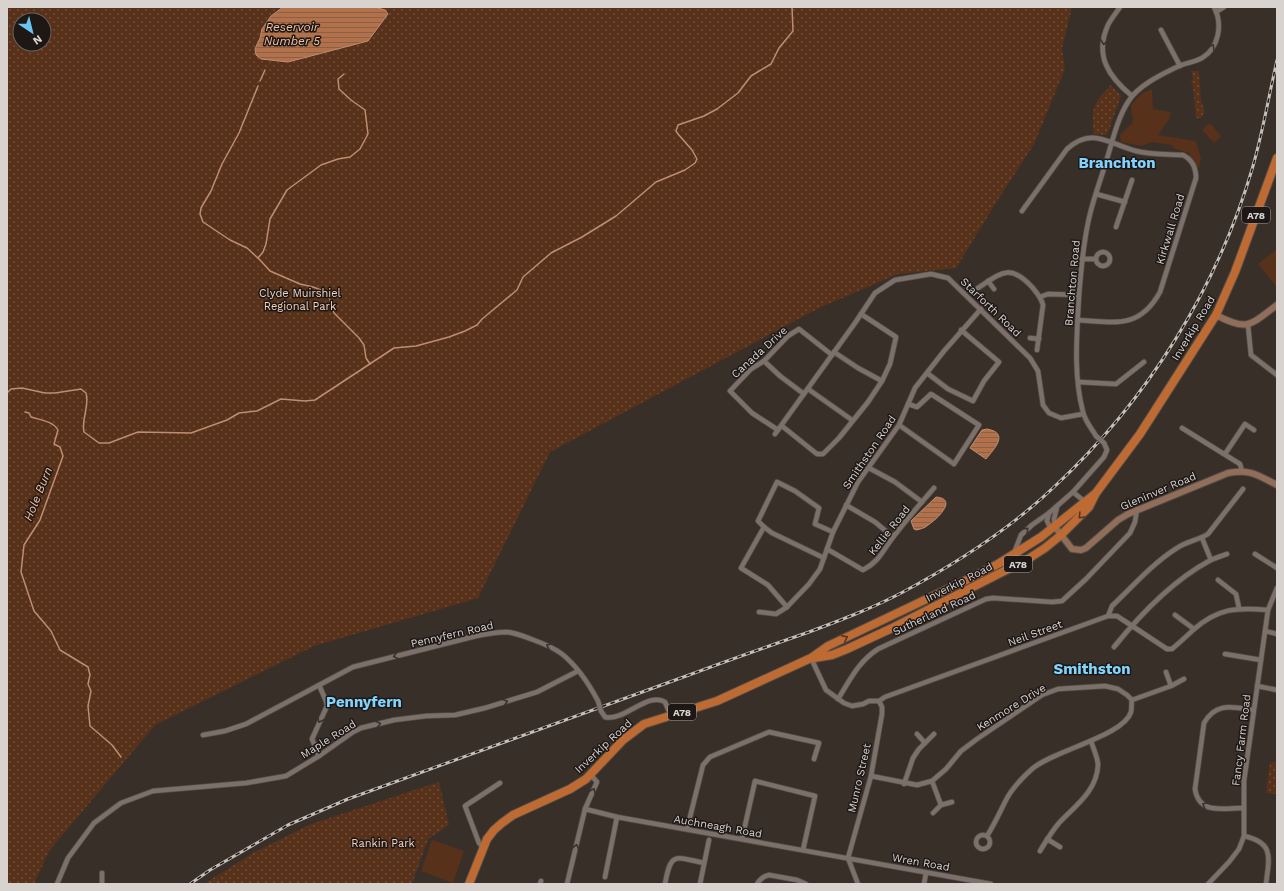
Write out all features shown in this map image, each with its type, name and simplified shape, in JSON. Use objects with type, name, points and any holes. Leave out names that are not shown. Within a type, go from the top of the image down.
[{"type":"highway","name":"Inverkip Road","points":[[811,658],[832,655],[890,629],[1028,559],[1045,548],[1090,507],[1096,493],[1140,434],[1216,315],[1235,272],[1277,158]]},
{"type":"highway","name":"Inverkip Road","points":[[469,884],[483,847],[494,830],[507,818],[570,789],[591,775],[623,740],[644,724],[717,701],[811,658],[828,646],[975,576],[1012,556],[1055,527],[1096,493]]},
{"type":"street","points":[[1120,7],[1108,24],[1103,46],[1103,56],[1112,78],[1132,96]]},
{"type":"street","name":"Branchton Road","points":[[1073,492],[1104,457],[1107,450],[1104,443],[1096,436],[1083,414],[1076,364],[1082,259],[1088,220],[1122,114],[1132,96],[1139,89],[1180,66],[1202,58],[1209,53],[1218,35],[1219,26],[1214,7]]},
{"type":"street","points":[[1216,12],[1224,7]]},
{"type":"street","points":[[1161,30],[1180,66]]},
{"type":"street","name":"Kirkwall Road","points":[[1022,211],[1067,149],[1075,142],[1089,137],[1137,152],[1187,157],[1194,165],[1196,178],[1160,292],[1156,300],[1141,314],[1124,322],[1078,320]]},
{"type":"street","points":[[1116,227],[1132,180]]},
{"type":"street","points":[[1096,194],[1125,202]]},
{"type":"street","points":[[1082,259],[1096,259]]},
{"type":"street","points":[[978,288],[997,275],[1012,273],[1023,277],[1040,297],[1043,305],[1037,350]]},
{"type":"street","name":"Starforth Road","points":[[776,432],[782,426],[875,293],[895,280],[931,274],[948,278],[1030,358],[1038,371],[1043,405],[1049,413],[1061,418],[1083,414]]},
{"type":"street","points":[[988,281],[994,289]]},
{"type":"street","points":[[1040,297],[1048,294],[1079,295]]},
{"type":"street","points":[[1216,315],[1230,322],[1248,325],[1277,305]]},
{"type":"street","name":"Smithston Road","points":[[759,612],[776,614],[787,607],[809,584],[820,569],[833,532],[858,482],[899,425],[905,415],[915,388],[961,330],[981,309]]},
{"type":"street","points":[[782,426],[817,454],[823,454],[868,402],[882,381],[890,364],[896,337],[861,314]]},
{"type":"street","points":[[1248,325],[1251,355],[1277,375]]},
{"type":"street","name":"Canada Drive","points":[[776,432],[752,413],[730,391],[751,368],[764,361],[788,336],[799,329],[833,354]]},
{"type":"street","points":[[927,373],[948,389],[973,401],[984,381],[999,362],[961,330]]},
{"type":"street","points":[[1030,338],[1039,339]]},
{"type":"street","points":[[833,354],[882,381]]},
{"type":"street","points":[[764,361],[780,376],[804,394]]},
{"type":"street","points":[[1078,382],[1116,384],[1144,362]]},
{"type":"street","points":[[808,389],[852,420]]},
{"type":"street","points":[[899,425],[954,464],[979,425],[931,394],[917,407],[908,404]]},
{"type":"street","points":[[1226,454],[1244,424],[1254,430]]},
{"type":"street","points":[[1182,428],[1240,464],[1242,471],[1255,473],[1277,485]]},
{"type":"street","name":"Kellie Road","points":[[869,468],[895,482],[922,502]]},
{"type":"street","name":"Gleninver Road","points":[[1055,527],[1072,549],[1081,550],[1086,548],[1118,520],[1137,509],[1228,473],[1242,471]]},
{"type":"street","points":[[824,558],[772,533],[758,521],[777,482],[795,491],[819,508],[815,524],[833,532]]},
{"type":"street","name":"Kellie Road","points":[[827,549],[862,570],[873,564],[880,557],[893,537],[934,488]]},
{"type":"street","points":[[1243,489],[1208,534],[1202,538],[1178,547],[1163,558],[1112,606],[1108,616],[1117,616],[1167,649],[1172,649],[1194,629],[1212,617],[1225,611],[1239,608],[1268,610]]},
{"type":"street","points":[[1012,556],[1021,535],[1057,507],[1073,492],[1084,502]]},
{"type":"street","points":[[846,505],[874,522],[893,537]]},
{"type":"street","points":[[1049,513],[1047,521],[1049,525],[1055,527],[1054,519],[1057,507]]},
{"type":"street","name":"Sutherland Road","points":[[838,700],[855,671],[870,654],[986,599],[993,598],[1052,602],[1062,601],[1086,579],[1130,533],[1135,522],[1137,509]]},
{"type":"street","points":[[764,527],[741,568],[768,585],[787,607]]},
{"type":"street","points":[[1202,538],[1211,560]]},
{"type":"street","points":[[1114,647],[1132,626],[1178,582],[1211,560],[1226,554]]},
{"type":"street","points":[[1255,554],[1277,568]]},
{"type":"street","points":[[1218,580],[1236,594],[1239,608]]},
{"type":"street","name":"Fancy Farm Road","points":[[1208,884],[1239,849],[1244,836],[1244,781],[1253,710],[1268,610],[1277,588]]},
{"type":"street","points":[[1175,615],[1194,629]]},
{"type":"street","name":"Neil Street","points":[[811,658],[826,690],[838,700],[852,706],[869,701],[879,701],[885,697],[1108,616]]},
{"type":"street","points":[[1265,631],[1277,634]]},
{"type":"street","name":"Pennyfern Road","points":[[203,736],[246,724],[354,667],[476,636],[509,632],[519,634],[547,645],[562,654],[578,671],[598,701],[601,711],[606,717],[615,718],[626,711],[653,700],[665,702],[671,716]]},
{"type":"street","points":[[1226,654],[1261,660]]},
{"type":"street","name":"Maple Road","points":[[57,884],[68,858],[94,822],[121,803],[153,791],[246,783],[286,776],[361,728],[394,720],[426,716],[455,715],[485,708],[537,692],[578,671]]},
{"type":"street","points":[[1166,672],[1171,686]]},
{"type":"street","points":[[986,836],[994,826],[1006,800],[1020,780],[1033,768],[1047,758],[1091,741],[1116,728],[1125,721],[1130,713],[1132,700],[1171,686],[1184,679]]},
{"type":"street","points":[[319,685],[327,706],[312,739],[319,756]]},
{"type":"street","name":"Kenmore Drive","points":[[932,781],[946,769],[961,751],[1042,695],[1058,690],[1105,686],[1118,689],[1132,700]]},
{"type":"street","points":[[1257,686],[1277,690]]},
{"type":"street","name":"Munro Street","points":[[848,858],[871,776],[882,714],[882,707],[879,701]]},
{"type":"street","points":[[1243,808],[1212,809],[1200,803],[1196,797],[1195,789],[1204,723],[1208,715],[1215,710],[1222,708],[1232,707],[1253,710]]},
{"type":"street","points":[[687,829],[703,765],[710,757],[769,732],[819,744],[814,759]]},
{"type":"street","points":[[917,734],[925,743]]},
{"type":"street","points":[[904,784],[913,758],[934,734]]},
{"type":"street","points":[[1040,851],[1058,824],[1092,788],[1098,763],[1091,741]]},
{"type":"street","points":[[567,884],[585,809],[597,782],[591,775]]},
{"type":"street","points":[[871,776],[904,784],[917,785],[932,781],[941,805]]},
{"type":"street","points":[[742,839],[755,781],[815,796],[803,850]]},
{"type":"street","points":[[483,847],[479,843],[465,806],[500,783]]},
{"type":"street","points":[[932,813],[941,805],[952,802]]},
{"type":"street","name":"Auchneagh Road","points":[[585,809],[617,817],[848,858]]},
{"type":"street","points":[[605,877],[617,817]]},
{"type":"street","points":[[1244,836],[1260,841],[1267,850],[1269,857],[1266,884]]},
{"type":"street","points":[[1047,839],[1060,847]]},
{"type":"street","points":[[700,884],[708,840]]},
{"type":"street","points":[[665,884],[668,866],[672,861],[678,858],[704,863]]},
{"type":"street","points":[[848,858],[858,884]]},
{"type":"street","name":"Wren Road","points":[[848,858],[991,884]]},
{"type":"street","points":[[102,873],[102,884]]},
{"type":"street","points":[[924,884],[926,873]]},
{"type":"street","points":[[757,884],[764,875],[769,874],[797,880],[806,884]]},
{"type":"green space","name":"Clyde Muirshiel Regional Park","points":[[7,7],[1072,7],[1062,48],[1065,69],[1034,144],[956,268],[898,274],[819,308],[550,452],[478,598],[314,646],[155,725],[49,851],[34,884],[7,884]]},
{"type":"green space","points":[[1191,71],[1199,71],[1201,101],[1205,112],[1201,118],[1196,118]]},
{"type":"green space","points":[[1111,85],[1121,96],[1107,135],[1094,134],[1093,112],[1095,106],[1100,97]]},
{"type":"green space","points":[[1152,89],[1153,109],[1171,112],[1169,119],[1158,135],[1196,141],[1201,159],[1199,168],[1189,153],[1173,148],[1172,145],[1152,142],[1142,146],[1121,142],[1120,135],[1133,123],[1131,105],[1141,94]]},
{"type":"green space","points":[[1210,123],[1221,136],[1214,143],[1202,130]]},
{"type":"green space","points":[[1277,249],[1277,287],[1258,264]]},
{"type":"green space","points":[[1277,762],[1277,794],[1266,793],[1270,763]]},
{"type":"green space","name":"Rankin Park","points":[[439,782],[449,825],[428,839],[412,884],[204,884],[253,853],[311,824]]},
{"type":"green space","points":[[432,840],[464,851],[453,883],[421,871]]},
{"type":"water","name":"Reservoir Number 5","points":[[283,7],[375,7],[385,10],[388,14],[368,41],[288,62],[261,59],[256,55],[255,49],[262,29],[271,16]]},
{"type":"water","points":[[987,429],[998,434],[999,438],[996,446],[986,459],[970,448],[982,430]]},
{"type":"water","points":[[936,497],[943,499],[946,502],[944,510],[926,527],[916,530],[914,529],[911,521]]},
{"type":"waterway","points":[[7,393],[11,389],[22,388],[45,393],[81,389],[86,393],[87,398],[83,427],[84,432],[99,443],[109,443],[138,432],[191,433],[227,420],[239,413],[257,411],[281,399],[305,401],[315,400],[394,348],[416,346],[465,331],[477,325],[482,319],[517,290],[523,277],[551,253],[582,237],[616,216],[656,182],[685,170],[695,163],[697,159],[692,150],[676,131],[678,125],[704,116],[717,109],[738,93],[751,76],[771,64],[779,48],[793,31],[792,7]]},
{"type":"waterway","points":[[260,81],[265,70]]},
{"type":"waterway","points":[[258,258],[263,252],[266,244],[270,219],[287,190],[321,165],[338,159],[350,157],[360,149],[368,134],[365,110],[339,89],[338,79],[344,74]]},
{"type":"waterway","points":[[258,86],[239,133],[222,164],[211,191],[201,208],[200,214],[203,222],[230,240],[247,248],[270,271],[300,284],[321,290],[329,297],[334,313],[364,345],[366,358],[370,364]]},
{"type":"waterway","name":"Hole Burn","points":[[25,412],[29,413],[31,417],[46,421],[56,427],[58,430],[54,444],[60,447],[63,456],[40,520],[24,545],[21,572],[34,611],[51,631],[60,650],[88,667],[90,675],[88,684],[91,691],[88,706],[90,726],[112,745],[121,757]]},
{"type":"railway","points":[[190,884],[210,870],[288,825],[348,799],[869,609],[892,598],[943,569],[1001,531],[1054,487],[1088,453],[1119,418],[1149,380],[1175,340],[1199,298],[1220,255],[1238,211],[1257,153],[1277,60]]},
{"type":"district","name":"Branchton","points":[[1117,163]]},
{"type":"district","name":"Smithston","points":[[1092,669]]},
{"type":"district","name":"Pennyfern","points":[[364,702]]}]
